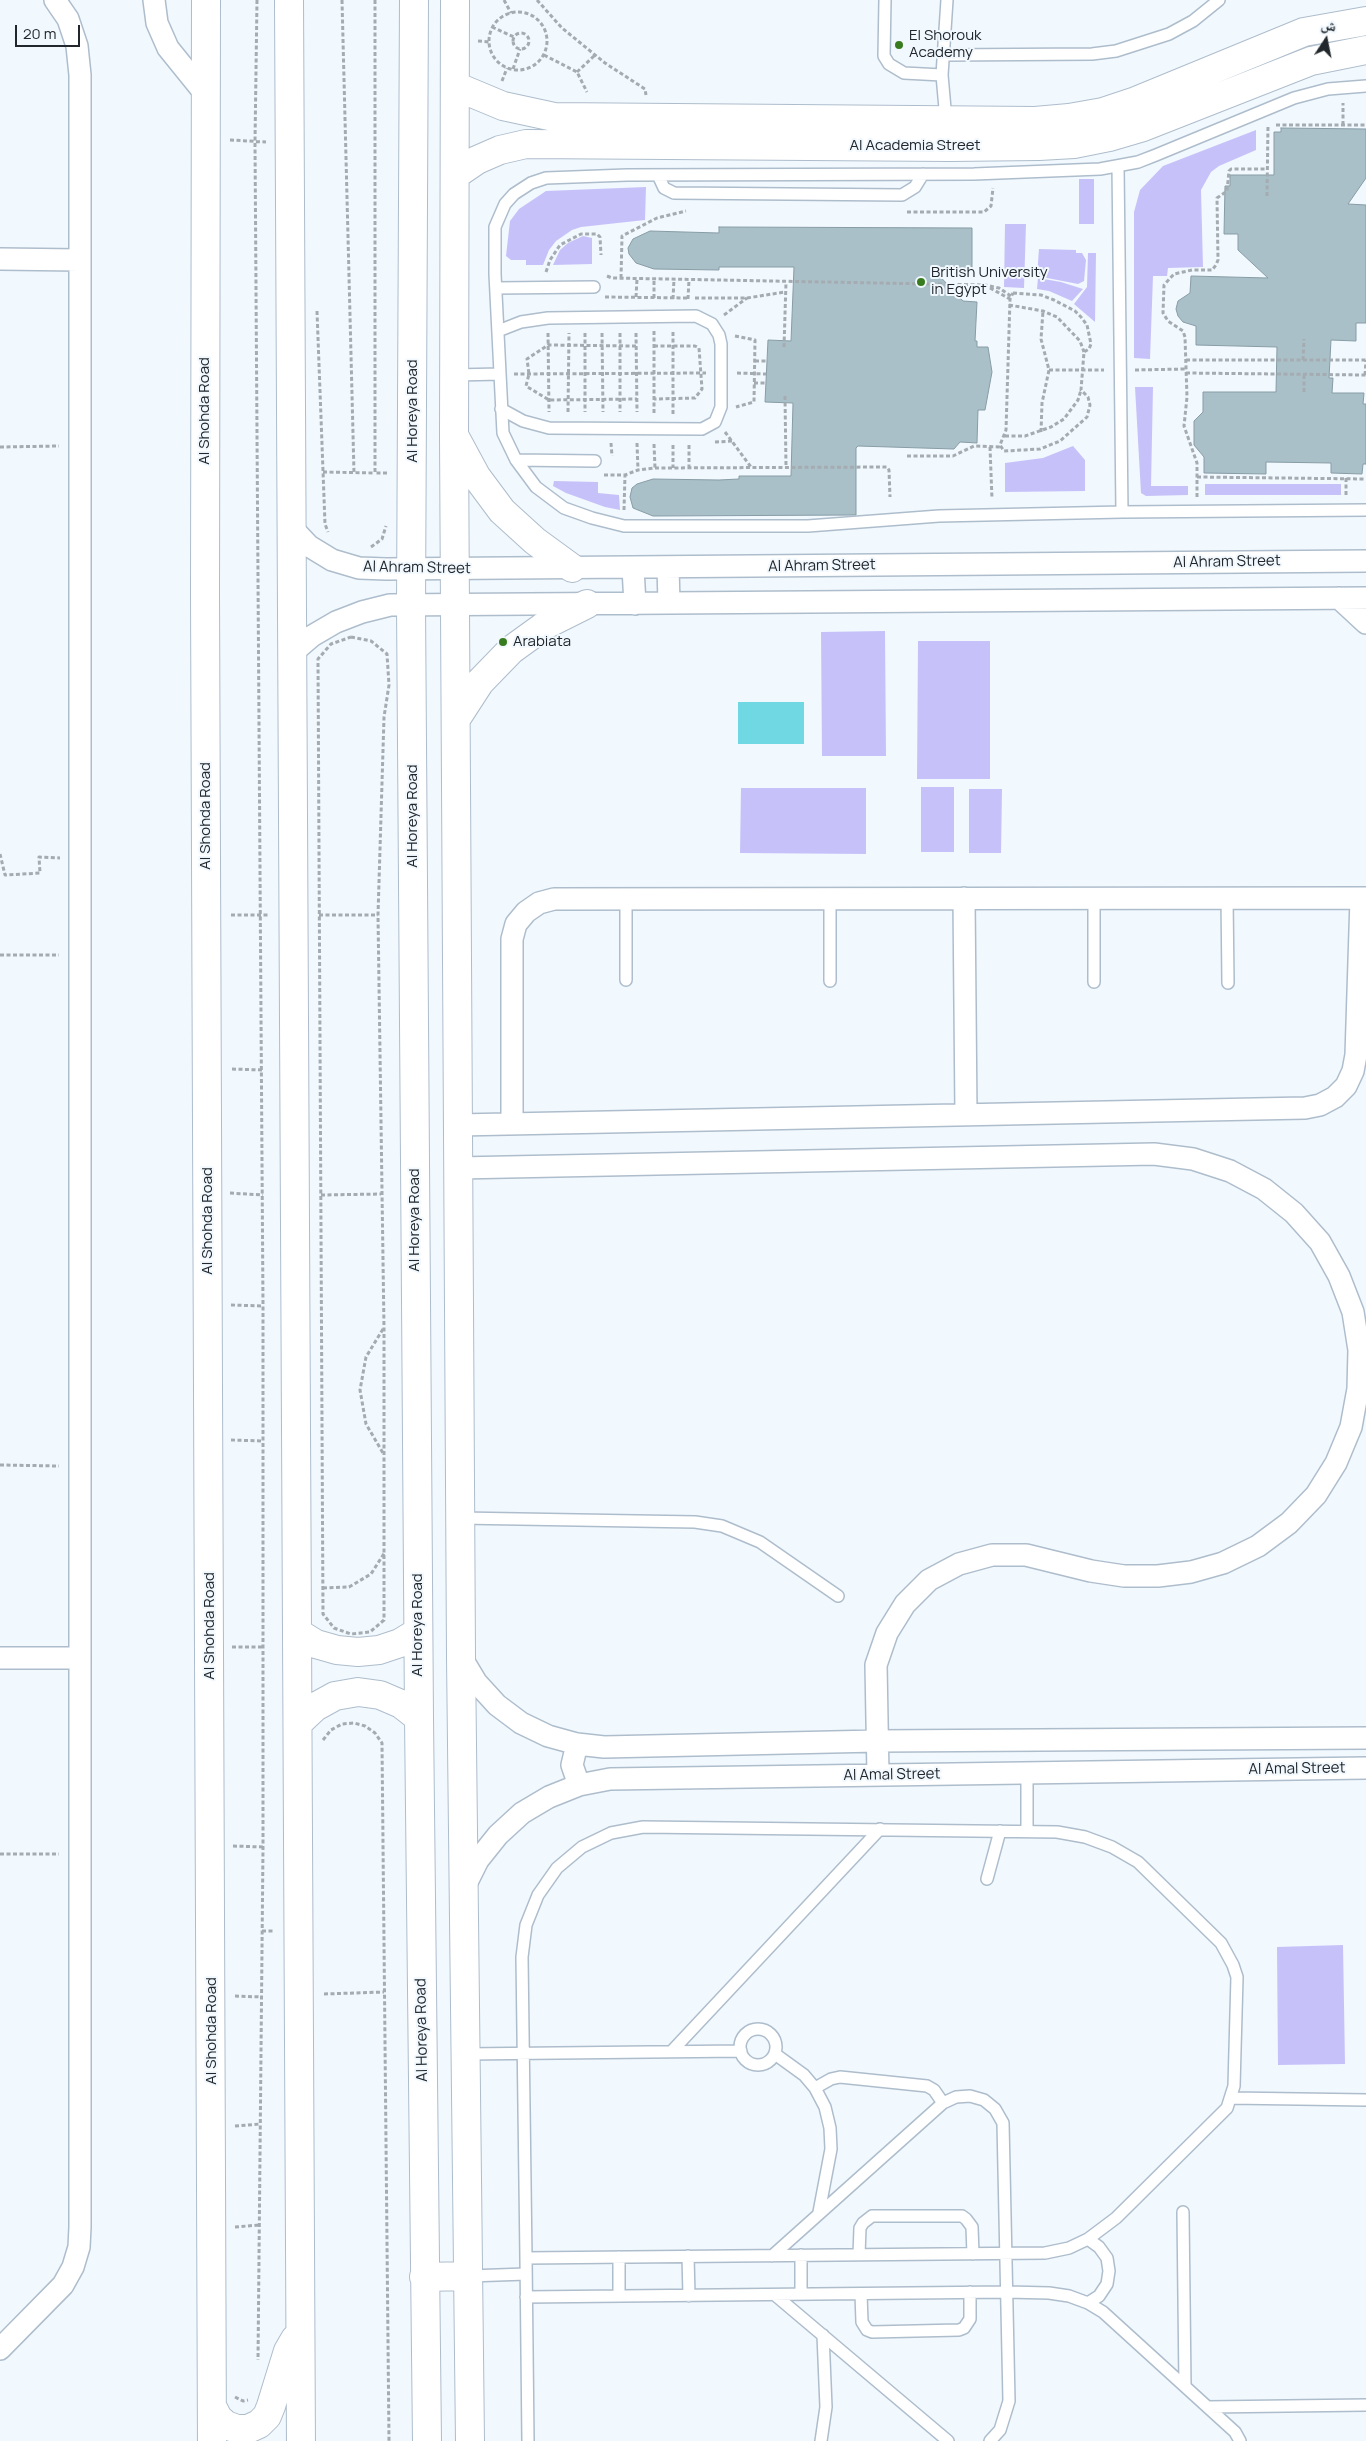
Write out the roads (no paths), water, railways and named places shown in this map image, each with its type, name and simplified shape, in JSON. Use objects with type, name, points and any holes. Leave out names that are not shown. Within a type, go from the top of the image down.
[{"type":"street","points":[[0,2349],[63,2284],[73,2267],[79,2247],[80,75],[78,46],[68,19],[55,0]]},
{"type":"street","points":[[154,0],[157,23],[168,48],[206,95]]},
{"type":"street","name":"Al Shohda Road","points":[[206,0],[205,604],[223,2401],[212,2441]]},
{"type":"street","points":[[289,0],[301,2441]]},
{"type":"street","name":"Al Horeya Road","points":[[414,0],[411,606],[426,2441]]},
{"type":"street","points":[[455,0],[454,437],[460,1657],[470,2441]]},
{"type":"street","name":"Al Academia Street","points":[[455,86],[494,103],[528,113],[554,117],[946,120],[1069,118],[1103,112],[1304,32],[1366,21]]},
{"type":"street","points":[[1304,32],[1311,61]]},
{"type":"street","name":"Al Academia Street","points":[[455,175],[476,160],[500,150],[526,144],[950,147],[1074,144],[1109,137],[1143,127],[1311,61],[1366,50]]},
{"type":"street","points":[[946,120],[950,147]]},
{"type":"street","points":[[0,259],[79,260]]},
{"type":"street","points":[[412,377],[455,375]]},
{"type":"street","points":[[454,437],[476,476],[502,511],[534,541],[572,568]]},
{"type":"street","name":"Al Ahram Street","points":[[291,527],[308,546],[332,560],[359,568],[634,568],[1366,561]]},
{"type":"street","points":[[668,567],[669,603]]},
{"type":"street","points":[[634,568],[635,604]]},
{"type":"street","points":[[1339,598],[1366,623]]},
{"type":"street","points":[[291,654],[312,636],[336,622],[362,612],[390,605],[1366,598]]},
{"type":"street","points":[[456,719],[480,682],[511,650],[547,624],[588,604]]},
{"type":"street","points":[[964,898],[966,1115]]},
{"type":"street","points":[[458,1124],[512,1124],[1304,1108],[1320,1105],[1334,1097],[1346,1086],[1353,1071],[1356,1055],[1363,898],[554,899],[539,903],[526,912],[516,924],[512,939],[512,1124]]},
{"type":"street","points":[[415,1169],[1154,1154],[1193,1159],[1230,1171],[1264,1189],[1294,1213],[1320,1242],[1340,1276],[1352,1312],[1359,1360],[1358,1389],[1351,1427],[1336,1462],[1316,1495],[1289,1523],[1258,1546],[1223,1563],[1191,1572],[1158,1576],[1124,1576],[1091,1572],[1026,1555],[992,1555],[959,1564],[937,1576],[905,1604],[887,1632],[876,1665],[878,1775]]},
{"type":"street","points":[[417,1479],[460,1479]]},
{"type":"street","points":[[298,1633],[316,1644],[337,1650],[358,1652],[380,1650],[400,1643],[418,1632]]},
{"type":"street","name":"Al Amal Street","points":[[460,1657],[476,1682],[497,1705],[521,1723],[548,1736],[577,1744],[604,1747],[877,1741],[1366,1738]]},
{"type":"street","points":[[0,1658],[80,1658]]},
{"type":"street","points":[[298,1722],[315,1707],[335,1696],[358,1692],[387,1698],[401,1704],[419,1718]]},
{"type":"street","points":[[577,1744],[572,1765],[579,1785]]},
{"type":"street","name":"Al Amal Street","points":[[464,1888],[478,1860],[498,1835],[522,1813],[549,1797],[579,1785],[610,1779],[1366,1768]]},
{"type":"street","points":[[422,2054],[466,2054]]},
{"type":"street","points":[[424,2277],[469,2276]]},
{"type":"street","points":[[223,2401],[218,2418],[226,2426],[243,2429],[259,2424],[271,2406],[288,2351],[301,2334]]},
{"type":"lane","points":[[885,0],[884,56],[889,64],[904,73],[942,75]]},
{"type":"lane","points":[[946,0],[942,75],[946,120]]},
{"type":"lane","points":[[944,55],[1092,54],[1116,51],[1168,34],[1193,21],[1219,0]]},
{"type":"lane","points":[[1366,86],[1328,89],[1294,98],[1156,155],[1118,166],[1078,171],[923,174],[560,176],[546,178],[522,188],[505,204],[495,227],[500,408],[503,433],[516,460],[536,487],[564,508],[624,526],[808,526],[889,519],[992,515],[1366,510]]},
{"type":"lane","points":[[1118,166],[1122,512]]},
{"type":"lane","points":[[658,175],[664,188],[674,193],[902,195],[915,187],[923,174]]},
{"type":"lane","points":[[496,288],[594,287]]},
{"type":"lane","points":[[498,331],[521,322],[569,318],[696,316],[712,324],[719,335],[721,373],[721,407],[715,422],[702,429],[568,430],[536,426],[500,408]]},
{"type":"lane","points":[[455,375],[500,374]]},
{"type":"lane","points":[[516,460],[594,461]]},
{"type":"lane","points":[[1094,897],[1094,982]]},
{"type":"lane","points":[[1227,897],[1228,983]]},
{"type":"lane","points":[[830,898],[830,981]]},
{"type":"lane","points":[[626,899],[626,980]]},
{"type":"lane","points":[[460,1518],[695,1522],[722,1526],[760,1542],[838,1596]]},
{"type":"lane","points":[[1027,1773],[1027,1832]]},
{"type":"lane","points":[[526,2258],[1006,2254],[1045,2253],[1069,2248],[1088,2239],[1116,2218],[1214,2123],[1227,2108],[1234,2086],[1237,1977],[1228,1954],[1221,1944],[1138,1862],[1112,1847],[1085,1837],[1056,1832],[643,1827],[611,1833],[582,1848],[557,1868],[538,1895],[526,1925],[522,1957],[528,2441]]},
{"type":"lane","points":[[671,2052],[880,1829]]},
{"type":"lane","points":[[987,1878],[1000,1831]]},
{"type":"lane","points":[[756,2030],[770,2034],[776,2047],[775,2054],[766,2063],[754,2064],[744,2057],[741,2051],[744,2037],[756,2030]]},
{"type":"lane","points":[[466,2054],[741,2051]]},
{"type":"lane","points":[[775,2054],[797,2069],[815,2088],[825,2107],[830,2128],[830,2149],[819,2212]]},
{"type":"lane","points":[[815,2088],[831,2079],[840,2077],[926,2086],[934,2090],[943,2103]]},
{"type":"lane","points":[[772,2256],[943,2103],[956,2097],[970,2096],[984,2100],[995,2109],[1003,2124],[1010,2401],[1000,2430],[990,2441]]},
{"type":"lane","points":[[1231,2098],[1366,2100]]},
{"type":"lane","points":[[1183,2212],[1185,2386]]},
{"type":"lane","points":[[859,2255],[860,2228],[872,2216],[962,2216],[966,2218],[972,2227],[973,2254]]},
{"type":"lane","points":[[1088,2239],[1099,2247],[1107,2258],[1109,2271],[1107,2284],[1099,2296],[1088,2303]]},
{"type":"lane","points":[[801,2255],[801,2294]]},
{"type":"lane","points":[[688,2256],[689,2296]]},
{"type":"lane","points":[[619,2257],[619,2296]]},
{"type":"lane","points":[[469,2276],[526,2274]]},
{"type":"lane","points":[[861,2294],[862,2322],[867,2330],[872,2332],[959,2330],[964,2328],[970,2319],[970,2292]]},
{"type":"lane","points":[[526,2297],[970,2292],[1049,2293],[1069,2296],[1088,2303],[1103,2312],[1208,2407],[1234,2432],[1240,2441]]},
{"type":"lane","points":[[775,2295],[948,2441]]},
{"type":"lane","points":[[821,2441],[826,2407],[822,2335]]},
{"type":"lane","points":[[1208,2407],[1366,2406]]},
{"type":"water","points":[[738,702],[804,702],[804,744],[738,744]]},
{"type":"place","name":"El Shorouk Academy","points":[[899,45]]},
{"type":"place","name":"British University in Egypt","points":[[921,282]]},
{"type":"place","name":"Arabiata","points":[[503,642]]}]
